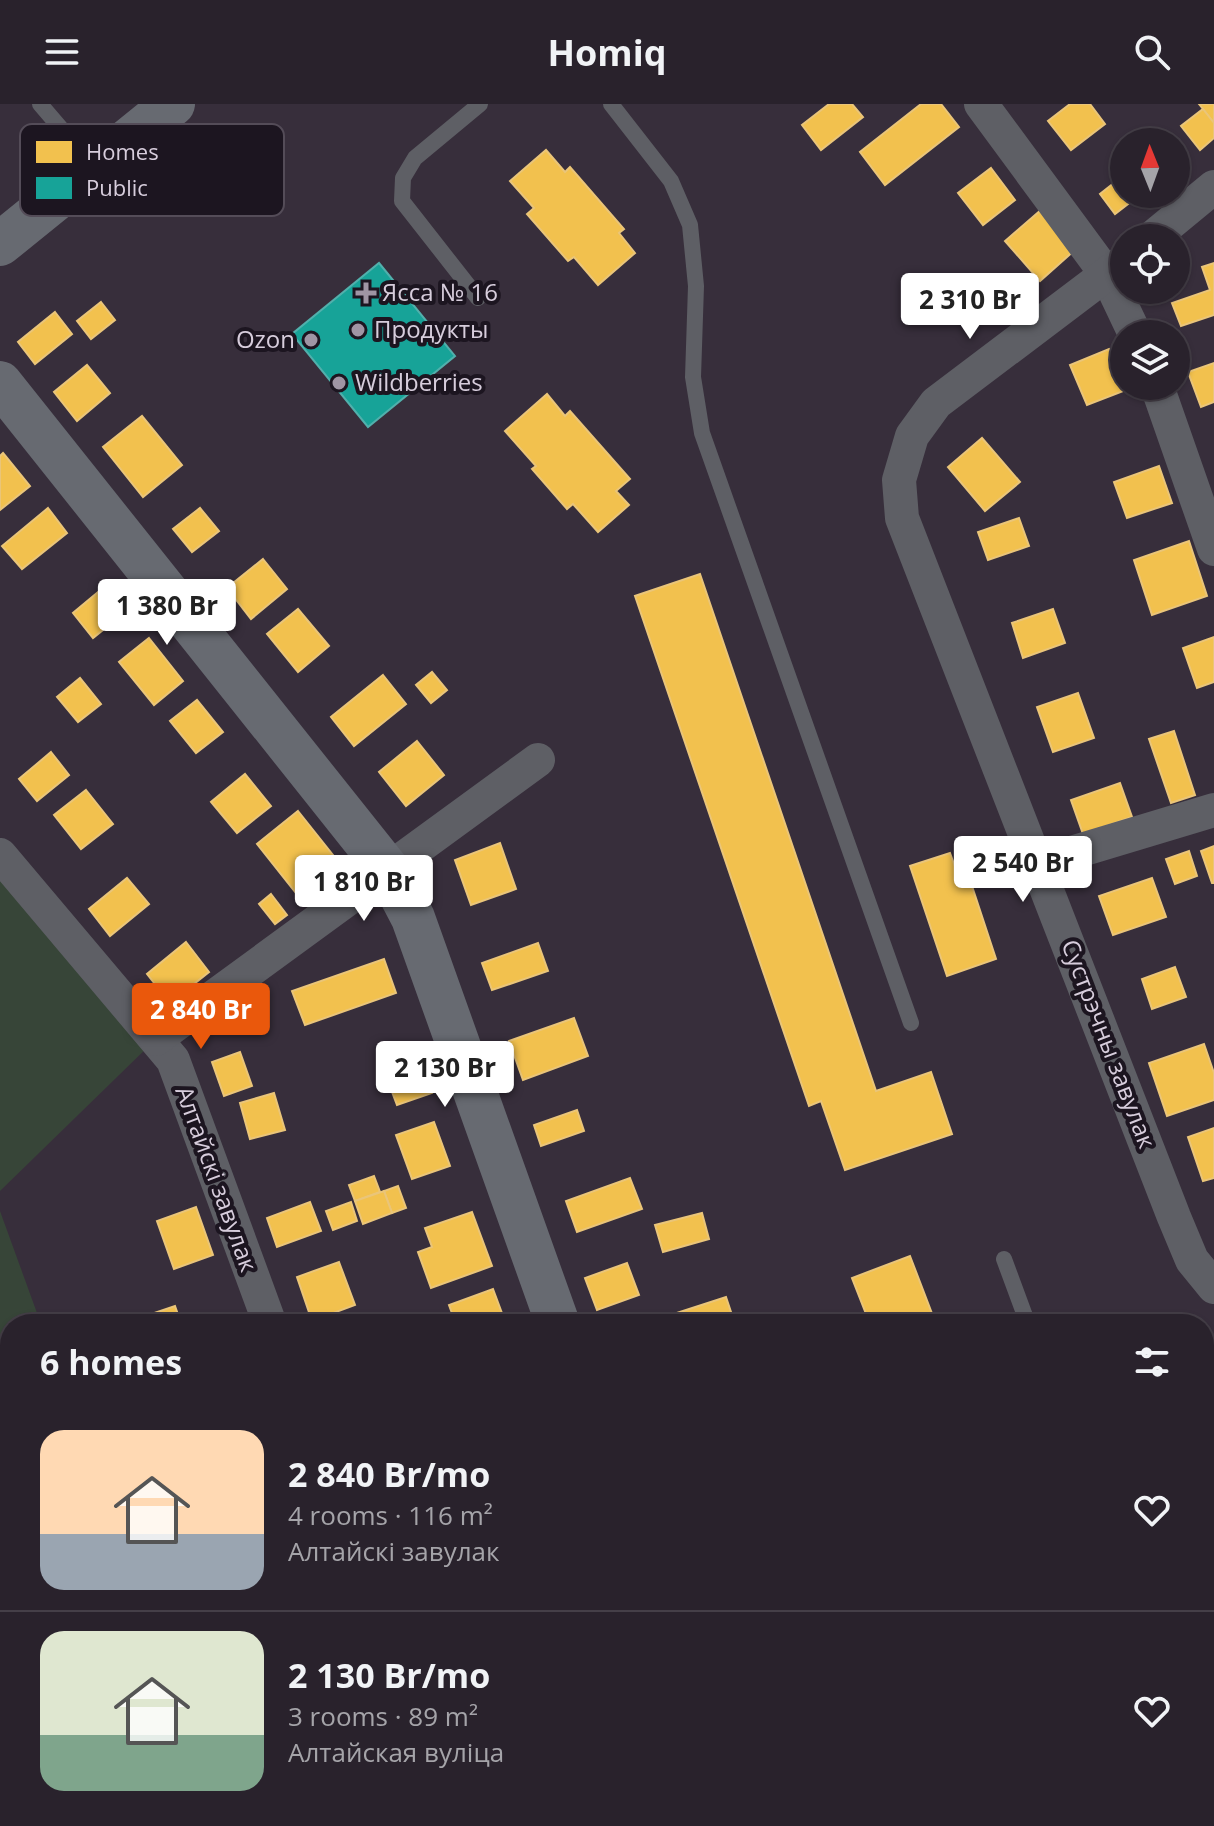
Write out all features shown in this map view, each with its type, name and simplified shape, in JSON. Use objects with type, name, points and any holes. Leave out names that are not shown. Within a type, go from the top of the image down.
[{"type":"main road","points":[[148,124],[173,104]]},
{"type":"main road","points":[[0,244],[35,216]]},
{"type":"main road","points":[[0,383],[388,870],[413,918],[554,1314]]},
{"type":"street","points":[[981,104],[1110,261]]},
{"type":"street","points":[[1169,224],[1214,187]]},
{"type":"street","name":"Сустрэчны завулак","points":[[1110,272],[936,403],[912,436],[899,480],[902,518],[1174,1217],[1192,1260],[1214,1287]]},
{"type":"street","points":[[1162,400],[1214,549]]},
{"type":"street","points":[[156,1039],[538,760]]},
{"type":"street","points":[[1038,863],[1214,810]]},
{"type":"street","name":"Алтайскі завулак","points":[[0,855],[173,1060],[266,1314]]},
{"type":"lane","points":[[40,104],[57,124]]},
{"type":"lane","points":[[478,298],[402,201],[403,178],[415,158],[480,104]]},
{"type":"lane","points":[[611,104],[671,181],[690,225],[696,286],[693,377],[702,433],[911,1023]]},
{"type":"lane","points":[[1004,1259],[1024,1314]]},
{"type":"green space","points":[[0,852],[156,1039],[0,1191]]},
{"type":"green space","points":[[0,1211],[37,1314],[0,1314]]},
{"type":"building: Homes","points":[[829,104],[852,104],[863,117],[821,150],[802,125]]},
{"type":"building: Homes","points":[[921,104],[941,104],[959,127],[885,185],[860,152]]},
{"type":"building: Homes","points":[[1070,104],[1090,104],[1105,124],[1071,150],[1048,121]]},
{"type":"building: Homes","points":[[1199,104],[1214,104],[1214,123],[1203,109]]},
{"type":"building: Homes","points":[[1203,109],[1214,123],[1214,138],[1200,150],[1190,137],[1190,128],[1181,126]]},
{"type":"building: Homes","points":[[546,150],[565,172],[570,167],[624,229],[619,233],[635,253],[598,285],[574,257],[568,261],[527,214],[534,208],[510,181]]},
{"type":"building: Homes","points":[[991,168],[1015,200],[983,225],[958,193]]},
{"type":"building: Homes","points":[[1110,186],[1110,207],[1100,194]]},
{"type":"building: Homes","points":[[1041,210],[1076,249],[1040,281],[1005,241]]},
{"type":"building: Homes","points":[[1214,263],[1214,315],[1190,323],[1190,320],[1179,320],[1172,304],[1190,304],[1190,297],[1210,290],[1202,267]]},
{"type":"building: Homes","points":[[101,302],[115,320],[91,339],[77,321]]},
{"type":"building: Homes","points":[[55,312],[72,334],[35,364],[18,342]]},
{"type":"building: Homes","points":[[1109,349],[1110,396],[1087,405],[1070,365]]},
{"type":"building: Homes","points":[[1214,363],[1214,402],[1201,407],[1190,371]]},
{"type":"building: Homes","points":[[87,365],[110,393],[77,421],[54,392]]},
{"type":"building: Homes","points":[[547,394],[565,416],[570,411],[630,479],[616,491],[629,505],[598,532],[573,504],[567,509],[532,469],[536,466],[505,431]]},
{"type":"building: Homes","points":[[142,416],[182,465],[143,497],[103,447]]},
{"type":"building: Homes","points":[[982,438],[1020,482],[985,511],[948,467]]},
{"type":"building: Homes","points":[[3,453],[30,486],[0,510],[0,456]]},
{"type":"building: Homes","points":[[1159,466],[1172,503],[1127,518],[1114,482]]},
{"type":"building: Homes","points":[[48,508],[67,533],[22,569],[2,546]]},
{"type":"building: Homes","points":[[200,508],[219,531],[192,552],[173,529]]},
{"type":"building: Homes","points":[[1019,518],[1029,546],[988,560],[978,532]]},
{"type":"building: Homes","points":[[1189,541],[1207,596],[1152,615],[1134,560]]},
{"type":"building: Homes","points":[[263,559],[287,589],[251,619],[227,588]]},
{"type":"building: Homes","points":[[700,574],[876,1091],[931,1072],[952,1134],[845,1170],[821,1101],[809,1106],[635,596]]},
{"type":"building: Homes","points":[[109,583],[129,609],[93,638],[73,613]]},
{"type":"building: Homes","points":[[298,609],[329,646],[298,672],[267,634]]},
{"type":"building: Homes","points":[[1053,609],[1065,643],[1023,658],[1012,623]]},
{"type":"building: Homes","points":[[1214,637],[1214,682],[1197,688],[1183,648]]},
{"type":"building: Homes","points":[[149,638],[183,681],[154,705],[119,662]]},
{"type":"building: Homes","points":[[432,672],[447,690],[431,703],[416,685]]},
{"type":"building: Homes","points":[[383,675],[406,704],[354,746],[331,717]]},
{"type":"building: Homes","points":[[80,678],[101,704],[78,722],[57,697]]},
{"type":"building: Homes","points":[[1078,693],[1094,738],[1053,752],[1037,707]]},
{"type":"building: Homes","points":[[197,700],[223,732],[196,753],[170,721]]},
{"type":"building: Homes","points":[[1174,731],[1195,795],[1171,803],[1149,739]]},
{"type":"building: Homes","points":[[417,741],[444,775],[406,806],[379,772]]},
{"type":"building: Homes","points":[[51,752],[69,775],[37,801],[19,779]]},
{"type":"building: Homes","points":[[245,774],[271,806],[237,833],[211,802]]},
{"type":"building: Homes","points":[[1120,783],[1132,817],[1083,834],[1071,800]]},
{"type":"building: Homes","points":[[86,790],[113,824],[81,849],[54,815]]},
{"type":"building: Homes","points":[[298,811],[337,860],[296,893],[257,844]]},
{"type":"building: Homes","points":[[500,843],[516,889],[471,905],[455,860]]},
{"type":"building: Homes","points":[[1214,846],[1214,883],[1212,883],[1201,851]]},
{"type":"building: Homes","points":[[1189,851],[1197,876],[1175,884],[1166,859]]},
{"type":"building: Homes","points":[[950,853],[960,880],[969,877],[996,959],[947,976],[910,866]]},
{"type":"building: Homes","points":[[127,878],[149,904],[110,936],[89,909]]},
{"type":"building: Homes","points":[[1152,878],[1166,917],[1113,935],[1099,896]]},
{"type":"building: Homes","points":[[271,894],[287,915],[275,924],[259,904]]},
{"type":"building: Homes","points":[[186,942],[209,972],[170,1003],[147,974]]},
{"type":"building: Homes","points":[[538,943],[548,971],[492,990],[482,963]]},
{"type":"building: Homes","points":[[384,959],[396,993],[305,1025],[292,991]]},
{"type":"building: Homes","points":[[1175,967],[1186,997],[1152,1009],[1142,979]]},
{"type":"building: Homes","points":[[574,1018],[588,1056],[523,1080],[509,1041]]},
{"type":"building: Homes","points":[[1204,1044],[1214,1073],[1214,1100],[1167,1116],[1149,1063]]},
{"type":"building: Homes","points":[[240,1052],[252,1086],[224,1096],[212,1062]]},
{"type":"building: Homes","points":[[419,1056],[432,1093],[397,1105],[383,1068]]},
{"type":"building: Homes","points":[[274,1093],[285,1130],[250,1139],[240,1103]]},
{"type":"building: Homes","points":[[577,1110],[584,1131],[541,1146],[534,1125]]},
{"type":"building: Homes","points":[[434,1122],[450,1166],[412,1179],[396,1135]]},
{"type":"building: Homes","points":[[1214,1128],[1214,1178],[1203,1181],[1188,1137]]},
{"type":"building: Homes","points":[[374,1176],[380,1192],[355,1201],[349,1185]]},
{"type":"building: Homes","points":[[630,1178],[642,1209],[577,1232],[566,1201]]},
{"type":"building: Homes","points":[[398,1186],[406,1208],[392,1213],[384,1191]]},
{"type":"building: Homes","points":[[384,1191],[392,1213],[363,1224],[355,1201]]},
{"type":"building: Homes","points":[[310,1202],[321,1231],[277,1247],[267,1218]]},
{"type":"building: Homes","points":[[351,1202],[357,1221],[333,1230],[326,1211]]},
{"type":"building: Homes","points":[[196,1207],[213,1255],[174,1269],[157,1221]]},
{"type":"building: Homes","points":[[472,1212],[492,1266],[431,1288],[418,1252],[432,1247],[425,1228]]},
{"type":"building: Homes","points":[[702,1213],[709,1239],[663,1252],[655,1225]]},
{"type":"building: Homes","points":[[910,1256],[932,1314],[866,1314],[852,1278]]},
{"type":"building: Homes","points":[[339,1262],[355,1305],[331,1314],[310,1314],[297,1277]]},
{"type":"building: Homes","points":[[627,1263],[639,1295],[597,1310],[585,1278]]},
{"type":"building: Homes","points":[[493,1289],[502,1314],[452,1314],[449,1305]]},
{"type":"building: Homes","points":[[726,1297],[732,1314],[677,1314]]},
{"type":"building: Homes","points":[[175,1306],[178,1314],[151,1314]]},
{"type":"building: Public","points":[[379,263],[455,356],[368,427],[292,334]]},
{"type":"place","name":"Ясса № 16","points":[[366,293]]},
{"type":"place","name":"Продукты","points":[[358,330]]},
{"type":"place","name":"Ozon","points":[[311,340]]},
{"type":"place","name":"Wildberries","points":[[339,383]]}]
